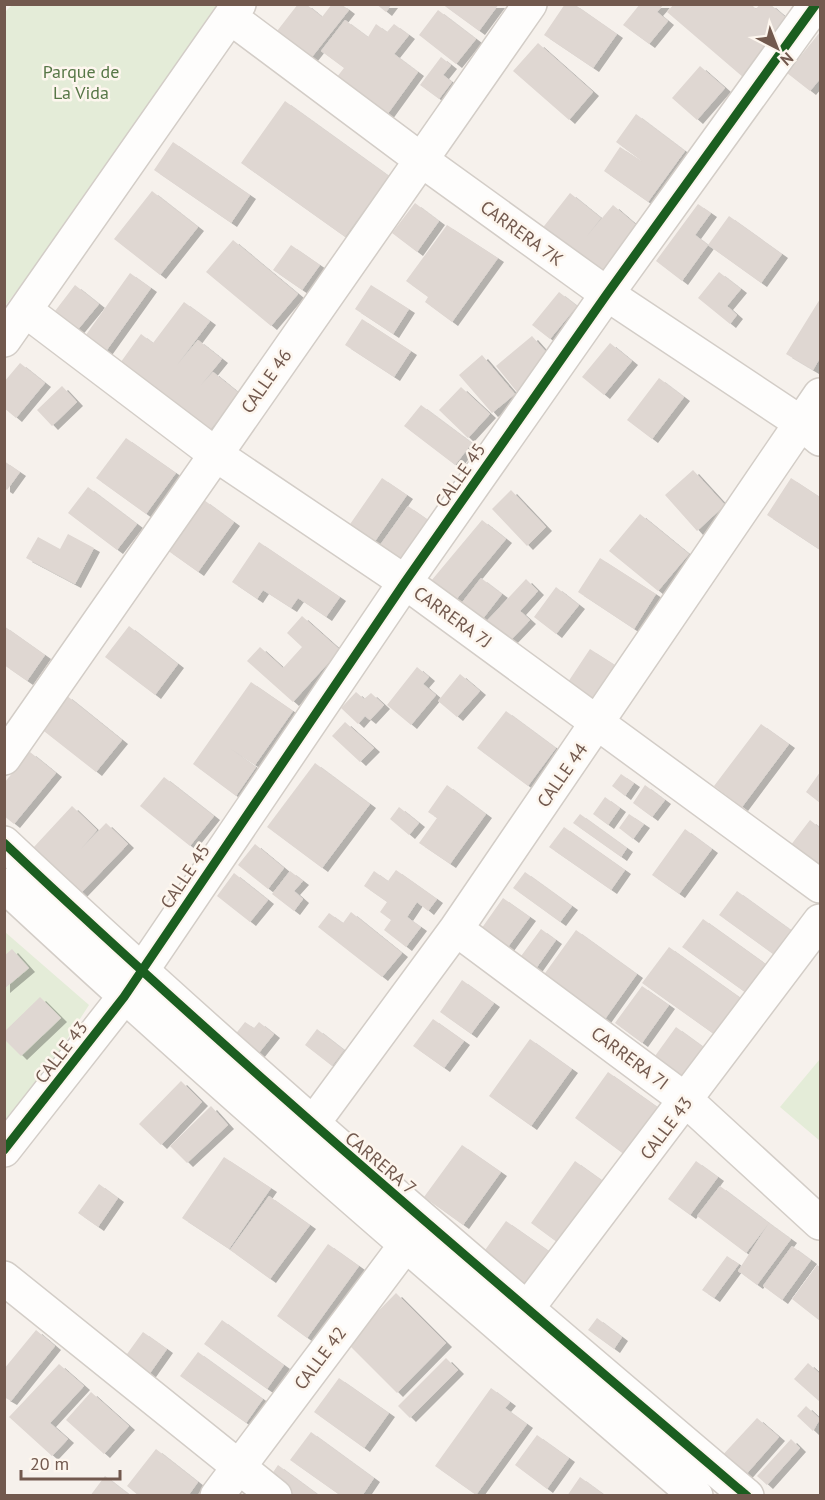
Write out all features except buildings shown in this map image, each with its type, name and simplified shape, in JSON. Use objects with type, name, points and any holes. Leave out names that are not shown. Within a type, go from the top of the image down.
[{"type":"street","name":"CALLE 46","points":[[4,758],[530,4]]},
{"type":"street","name":"CALLE 45","points":[[132,984],[405,582],[607,294],[816,4]]},
{"type":"street","name":"CARRERA 7K","points":[[234,11],[420,159],[607,294],[811,431]]},
{"type":"street","points":[[4,340],[234,11]]},
{"type":"street","name":"CARRERA 7J","points":[[25,310],[215,454],[405,582],[820,886]]},
{"type":"street","name":"CALLE 44","points":[[303,1137],[456,928],[598,722],[811,431],[820,395]]},
{"type":"street","name":"CARRERA 7","points":[[4,843],[132,984]]},
{"type":"street","name":"CARRERA 7","points":[[4,885],[132,984],[303,1137],[518,1321],[694,1495]]},
{"type":"street","name":"CALLE 43","points":[[518,1321],[687,1101],[820,921]]},
{"type":"street","name":"CARRERA 7I","points":[[456,928],[687,1101],[820,1223]]},
{"type":"street","name":"CALLE 43","points":[[4,1150],[132,984]]},
{"type":"street","name":"CALLE 42","points":[[217,1496],[238,1465],[415,1232]]},
{"type":"street","points":[[4,1278],[275,1496]]},
{"type":"street","name":"CARRERA 7","points":[[518,1321],[712,1466],[747,1496]]},
{"type":"street","points":[[694,1495],[712,1466]]},
{"type":"green space","name":"Parque de La Vida","points":[[13,4],[236,5],[5,306],[5,12]]},
{"type":"green space","points":[[5,932],[89,1005],[5,1135]]},
{"type":"green space","points":[[820,1059],[820,1141],[780,1107]]},
{"type":"cycle path","points":[[4,1150],[124,997],[405,582],[607,294],[816,4]]},
{"type":"cycle path","points":[[4,843],[186,1011],[279,1093],[747,1496]]}]
